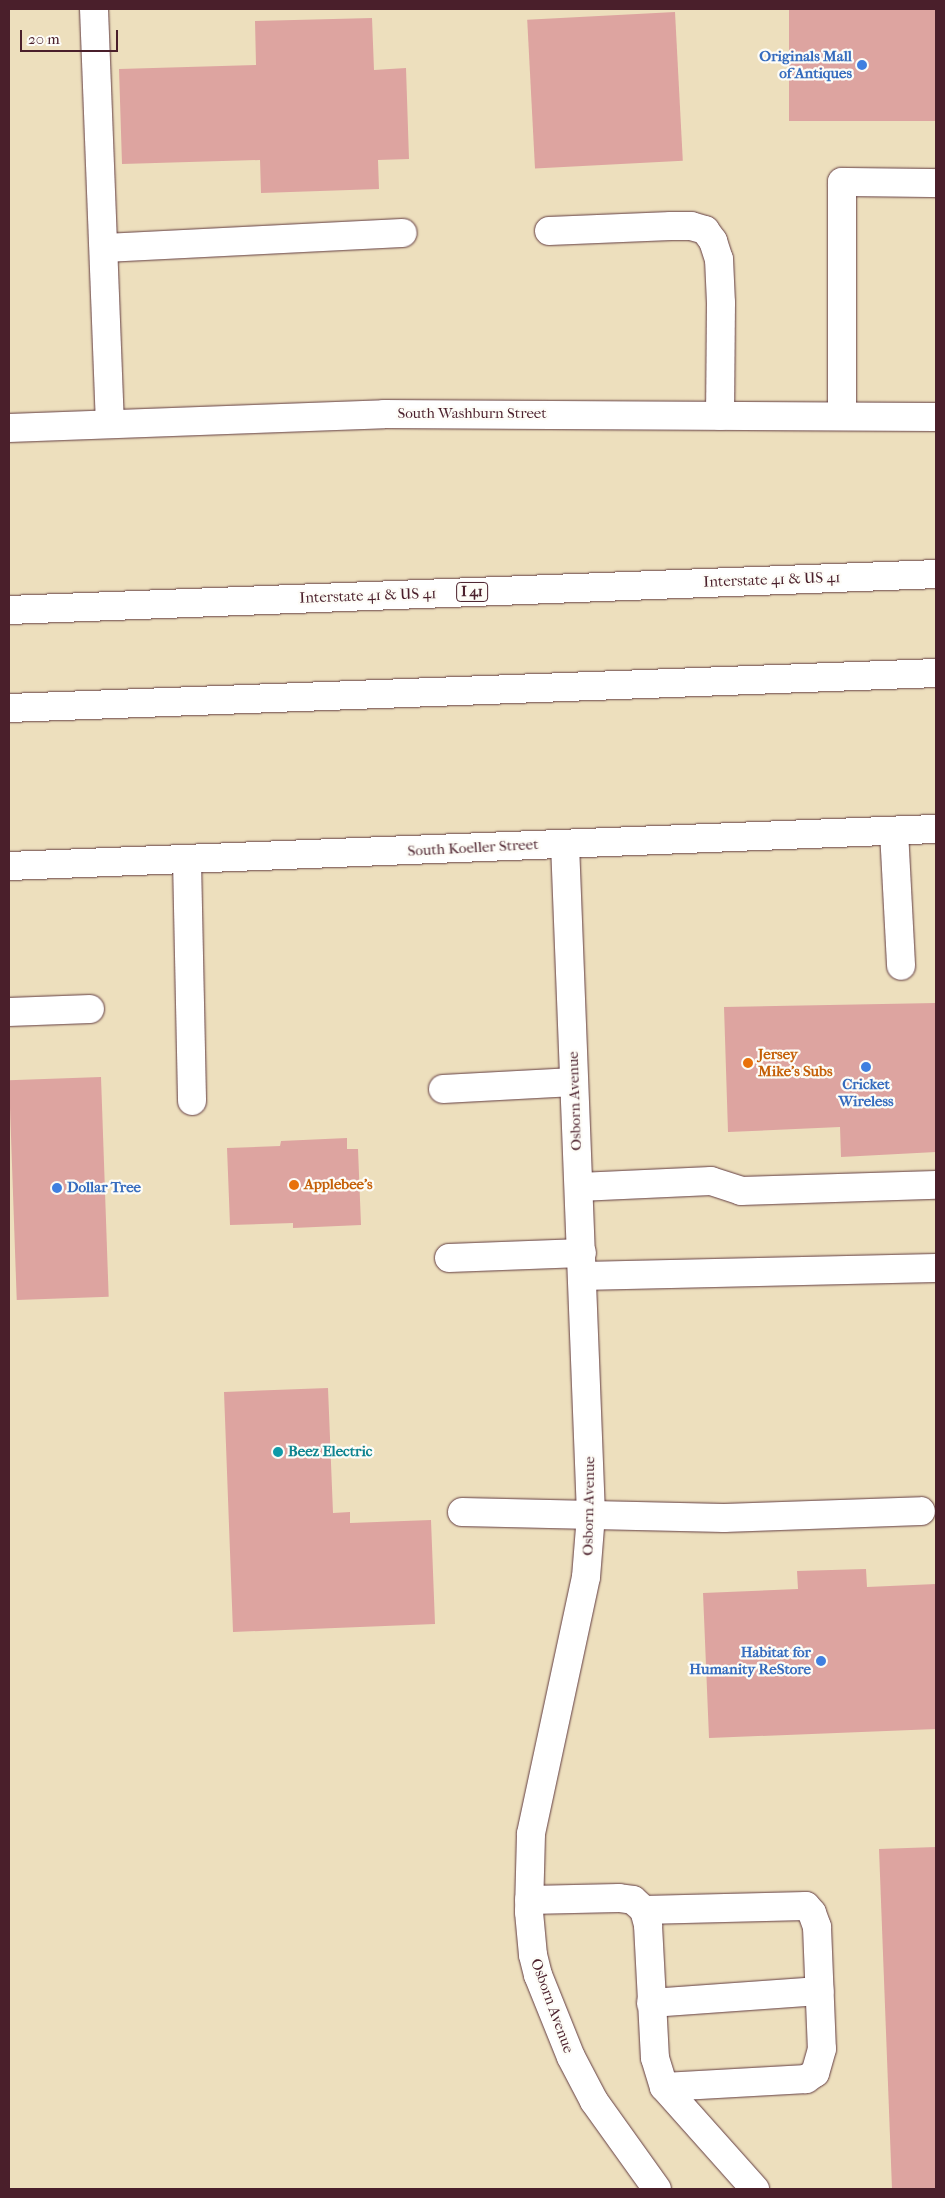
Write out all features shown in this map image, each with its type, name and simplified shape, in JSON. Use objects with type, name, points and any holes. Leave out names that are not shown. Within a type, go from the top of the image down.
[{"type":"main road","points":[[94,9],[110,424]]},
{"type":"main road","points":[[842,416],[842,182],[936,183]]},
{"type":"main road","points":[[549,231],[671,226],[691,226],[704,230],[713,241],[718,259],[721,303],[720,416]]},
{"type":"main road","points":[[104,248],[403,232]]},
{"type":"main road","name":"South Washburn Street","points":[[9,428],[384,414],[936,417]]},
{"type":"main road","name":"Interstate 41 & US 41","points":[[9,610],[936,574]]},
{"type":"main road","points":[[9,708],[936,673]]},
{"type":"main road","name":"South Koeller Street","points":[[9,866],[936,829]]},
{"type":"main road","points":[[894,831],[901,966]]},
{"type":"main road","name":"Osborn Avenue","points":[[565,844],[592,1515],[586,1577],[530,1834],[528,1900],[534,1962],[571,2057],[594,2100],[657,2189]]},
{"type":"main road","points":[[187,860],[192,1101]]},
{"type":"main road","points":[[9,1012],[90,1009]]},
{"type":"main road","points":[[443,1089],[574,1082]]},
{"type":"main road","points":[[579,1187],[711,1181],[741,1191],[936,1185]]},
{"type":"main road","points":[[449,1258],[582,1265],[936,1268]]},
{"type":"main road","points":[[462,1512],[741,1518],[921,1511]]},
{"type":"main road","points":[[528,1900],[619,1898],[633,1900],[644,1910],[648,1925],[655,2058],[664,2087],[755,2189]]},
{"type":"main road","points":[[644,1910],[806,1906],[812,1913],[817,1927],[822,2049],[815,2073],[806,2079],[664,2087]]},
{"type":"main road","points":[[651,2003],[820,1992]]},
{"type":"building","name":"Originals Mall of Antiques","points":[[789,9],[936,9],[936,121],[789,121]]},
{"type":"building","points":[[675,12],[683,161],[535,169],[527,20]]},
{"type":"building","points":[[372,18],[374,70],[406,68],[409,159],[378,160],[379,189],[261,193],[260,160],[122,164],[119,69],[256,65],[255,21]]},
{"type":"building","points":[[936,1003],[936,1152],[841,1157],[840,1127],[728,1132],[724,1007]]},
{"type":"building","name":"Dollar Tree","points":[[101,1077],[109,1297],[17,1300],[9,1080]]},
{"type":"building","name":"Applebee's","points":[[347,1138],[347,1149],[358,1149],[361,1225],[293,1228],[293,1223],[230,1225],[227,1148],[280,1146],[281,1141]]},
{"type":"building","name":"Beez Electric","points":[[328,1388],[333,1513],[350,1512],[350,1523],[431,1520],[435,1624],[233,1632],[224,1392]]},
{"type":"building","name":"Habitat for Humanity ReStore","points":[[866,1569],[867,1587],[936,1584],[936,1729],[709,1738],[703,1593],[798,1589],[797,1571]]},
{"type":"building","points":[[936,1847],[936,2189],[892,2189],[879,1849]]},
{"type":"place","name":"Originals Mall of Antiques","points":[[862,65]]},
{"type":"place","name":"Jersey Mike's Subs","points":[[748,1063]]},
{"type":"place","name":"Cricket Wireless","points":[[866,1067]]},
{"type":"place","name":"Applebee's","points":[[294,1185]]},
{"type":"place","name":"Dollar Tree","points":[[57,1188]]},
{"type":"place","name":"Beez Electric","points":[[278,1452]]},
{"type":"place","name":"Habitat for Humanity ReStore","points":[[821,1661]]}]
